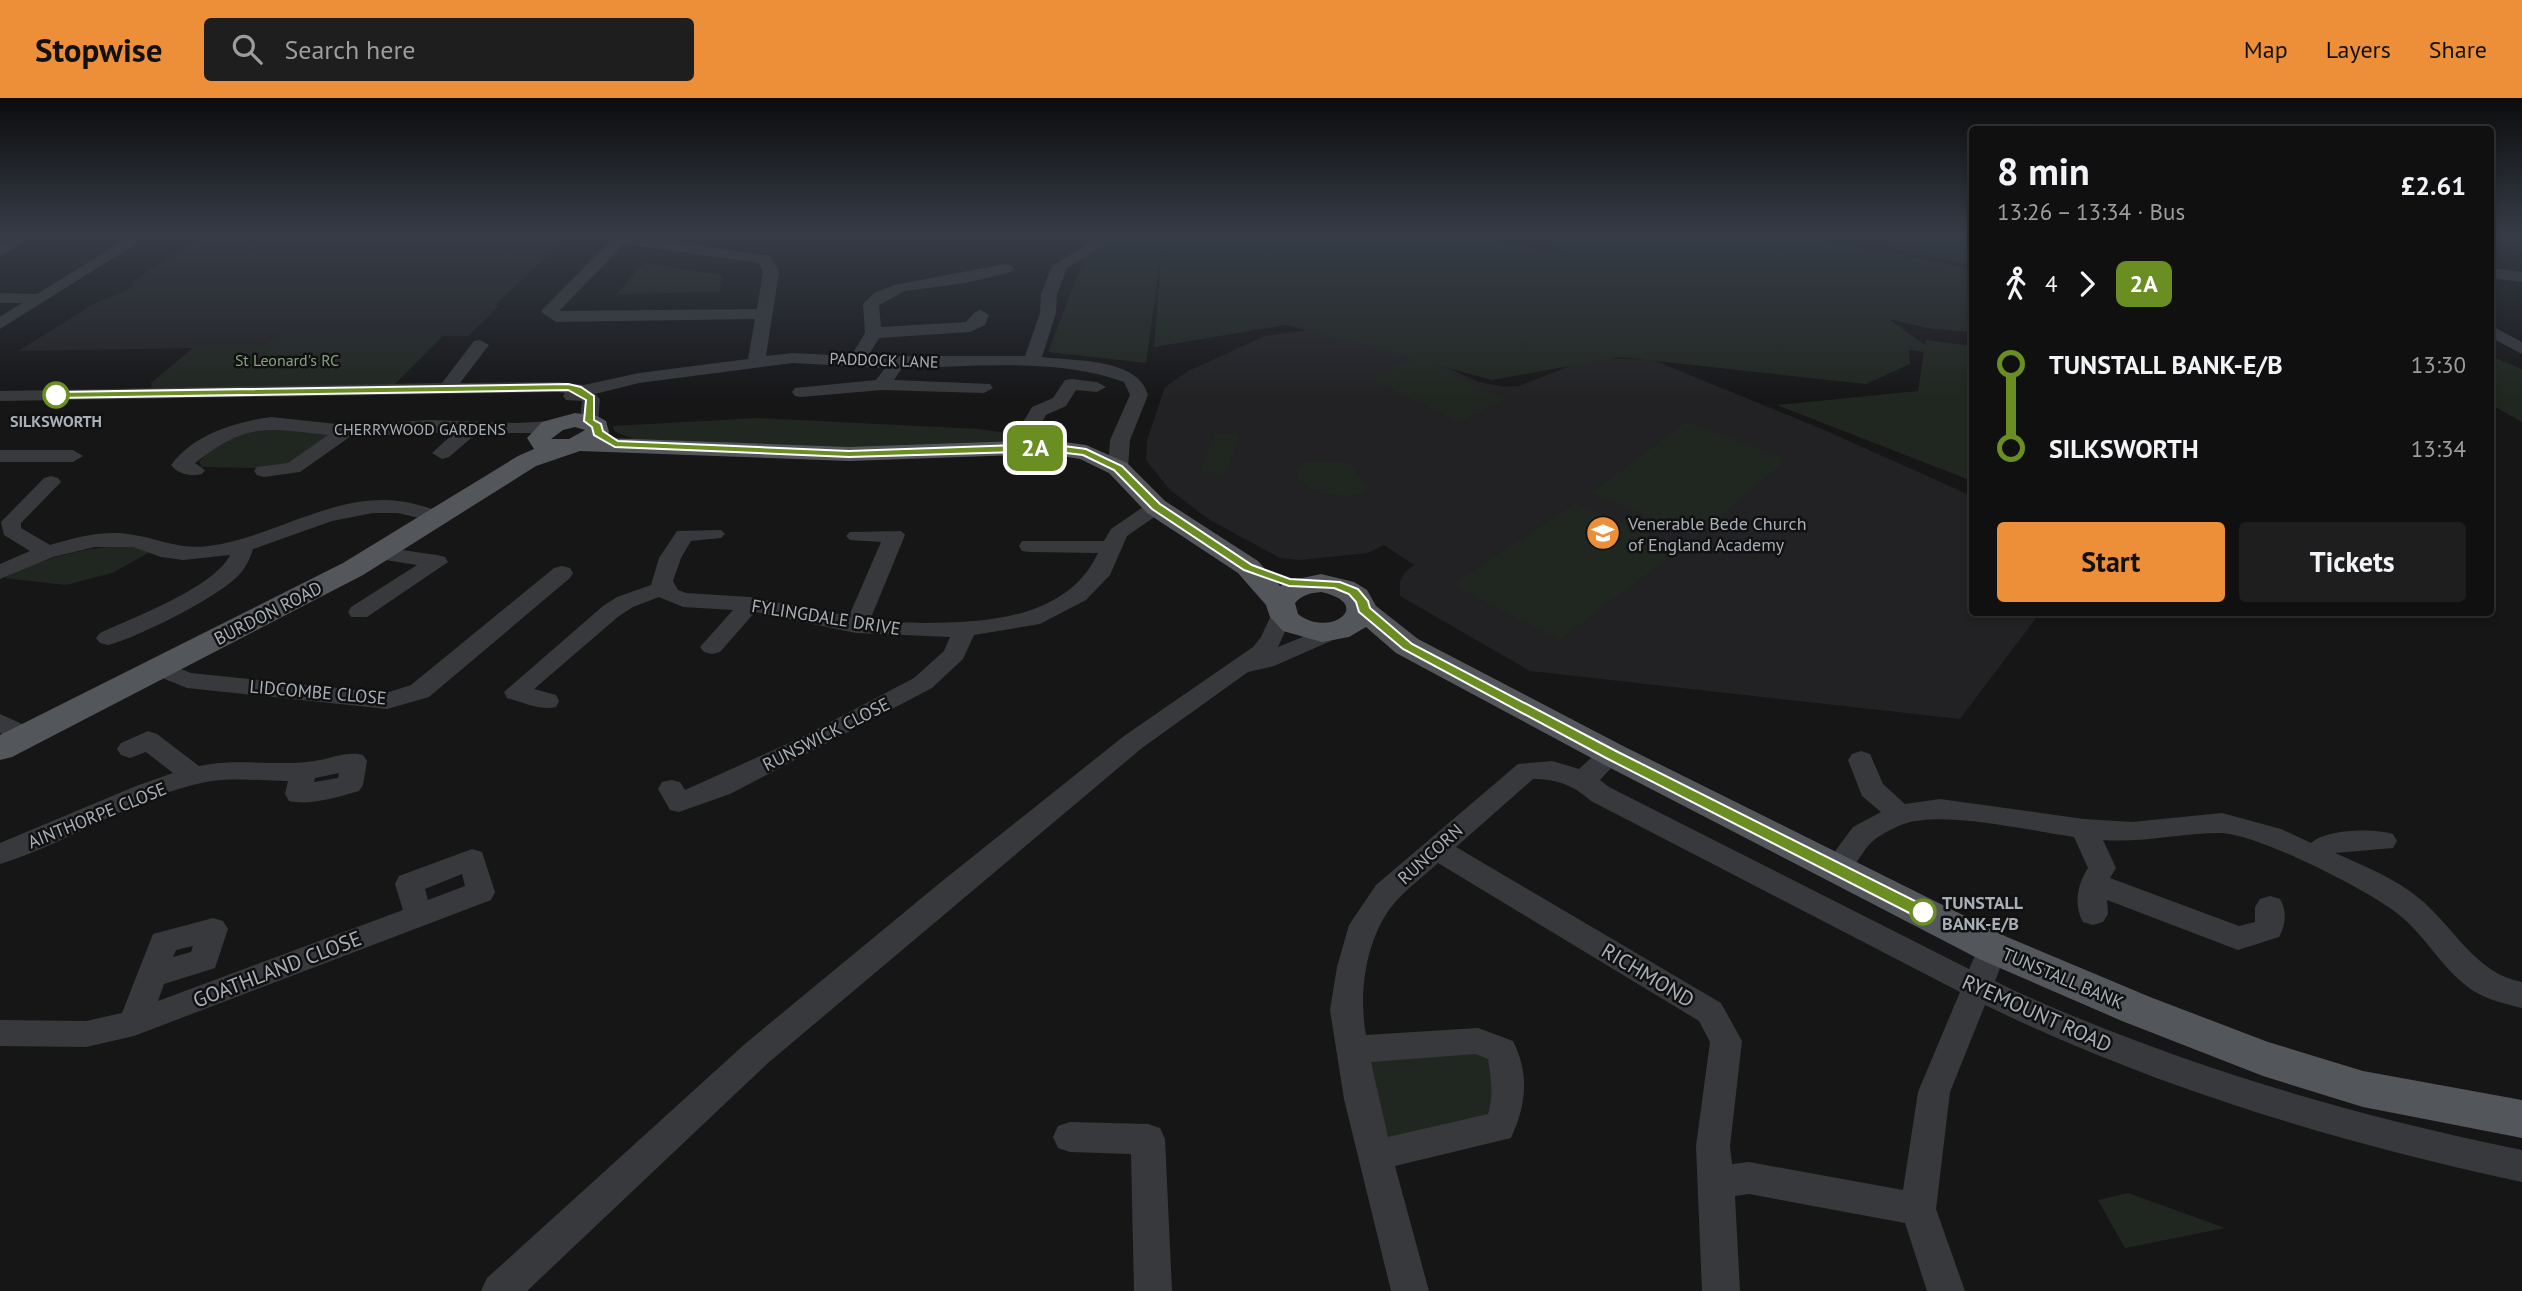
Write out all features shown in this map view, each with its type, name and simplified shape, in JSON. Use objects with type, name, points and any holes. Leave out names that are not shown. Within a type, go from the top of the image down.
[{"type":"main road","points":[[563,437],[849,454],[1063,448],[1107,462],[1156,507],[1248,567],[1275,579],[1303,585],[1336,584],[1353,592],[1362,601],[1364,610],[1352,626],[1336,631],[1311,632],[1294,626],[1248,567]]},
{"type":"main road","name":"BURDON ROAD","points":[[13,743],[381,554],[563,437]]},
{"type":"main road","points":[[1281,609],[1291,590],[1303,585]]},
{"type":"main road","name":"TUNSTALL BANK","points":[[1364,610],[1407,646],[1611,754],[1993,948],[2136,1009],[2263,1058],[2363,1089],[2522,1119]]},
{"type":"main road","name":"TUNSTALL BANK","points":[[1336,631],[1407,646]]},
{"type":"street","points":[[0,324],[57,289]]},
{"type":"street","points":[[572,289],[549,312],[556,317],[762,314]]},
{"type":"street","points":[[756,362],[767,289]]},
{"type":"street","points":[[856,362],[873,333],[871,304],[882,293],[894,289]]},
{"type":"street","points":[[1032,361],[1048,313],[1051,289]]},
{"type":"street","points":[[0,298],[40,299]]},
{"type":"street","points":[[873,333],[970,327],[979,321],[981,315]]},
{"type":"street","points":[[2494,332],[2522,349]]},
{"type":"street","points":[[447,389],[480,345]]},
{"type":"street","name":"PADDOCK LANE","points":[[578,394],[629,380],[756,362],[808,358],[897,363],[1032,361],[1108,369],[1130,379],[1137,386],[1139,395],[1120,440],[1107,462]]},
{"type":"street","points":[[882,385],[897,363]]},
{"type":"street","points":[[1018,448],[1039,411],[1060,402],[1071,384],[1097,387]]},
{"type":"street","points":[[801,392],[882,385],[984,388]]},
{"type":"street","points":[[0,396],[128,394],[111,406],[226,404],[267,397],[274,391],[568,387],[578,394],[576,407],[563,437]]},
{"type":"street","name":"CHERRYWOOD GARDENS","points":[[195,470],[181,465],[216,438],[247,426],[271,423],[346,431],[430,426],[472,428],[563,437]]},
{"type":"street","points":[[442,453],[472,428]]},
{"type":"street","points":[[264,471],[293,468],[346,431]]},
{"type":"street","points":[[5,460],[73,456]]},
{"type":"street","points":[[47,552],[11,531],[11,522],[51,482]]},
{"type":"street","points":[[0,572],[47,552],[80,544],[128,540],[169,552],[204,553],[243,547],[322,516],[366,508],[398,507],[439,517]]},
{"type":"street","name":"FYLINGDALE DRIVE","points":[[663,588],[683,600],[750,604],[856,625],[907,631],[964,630],[1032,619],[1059,606],[1090,585],[1106,563],[1118,533],[1128,523],[1156,507]]},
{"type":"street","points":[[547,701],[516,692],[611,611],[625,602],[663,588],[662,581],[670,558],[684,535],[714,534]]},
{"type":"street","points":[[856,625],[894,535],[857,536]]},
{"type":"street","points":[[1030,546],[1111,547]]},
{"type":"street","points":[[108,638],[203,590],[228,574],[239,561],[243,547]]},
{"type":"street","points":[[359,612],[448,563],[381,554]]},
{"type":"street","name":"LIDCOMBE CLOSE","points":[[158,668],[187,680],[387,701],[420,691],[562,573]]},
{"type":"street","points":[[712,647],[750,604]]},
{"type":"street","points":[[500,1291],[757,1054],[951,890],[1133,742],[1242,667],[1272,639],[1281,609]]},
{"type":"street","name":"RUNSWICK CLOSE","points":[[671,789],[679,803],[872,713],[938,671],[955,654],[964,630]]},
{"type":"street","points":[[1242,667],[1266,661],[1336,631]]},
{"type":"street","points":[[0,722],[13,743]]},
{"type":"street","name":"AINTHORPE CLOSE","points":[[130,750],[148,740],[194,776]]},
{"type":"street","points":[[1584,780],[1611,754]]},
{"type":"street","points":[[1861,760],[1871,789],[1900,814]]},
{"type":"street","name":"AINTHORPE CLOSE","points":[[0,853],[50,836],[133,799],[194,776],[242,769],[292,773],[354,761],[350,785]]},
{"type":"street","name":"RUNCORN","points":[[1410,1291],[1375,1155],[1346,1010],[1352,967],[1364,925],[1386,893],[1527,770],[1552,770],[1584,780]]},
{"type":"street","name":"RYEMOUNT ROAD","points":[[1584,780],[1600,794],[1977,988],[2156,1064],[2278,1105],[2434,1148],[2522,1166]]},
{"type":"street","points":[[1836,869],[1863,834],[1900,814],[1940,809],[2084,829],[2133,832],[2222,823],[2271,836],[2376,884],[2410,907],[2479,979],[2522,995]]},
{"type":"street","points":[[2084,829],[2102,868],[2093,883],[2093,914]]},
{"type":"street","points":[[2317,855],[2328,843],[2383,841]]},
{"type":"street","name":"RICHMOND","points":[[1435,848],[1710,1012],[1726,1041],[1713,1146],[1721,1291]]},
{"type":"street","points":[[2093,883],[2238,938],[2269,929],[2270,907]]},
{"type":"street","name":"GOATHLAND CLOSE","points":[[0,1033],[86,1034],[134,1023],[419,916]]},
{"type":"street","points":[[1946,1291],[1918,1209],[1934,1092],[1993,948]]},
{"type":"street","points":[[134,1023],[151,976]]},
{"type":"street","points":[[1352,1050],[1478,1041],[1502,1051],[1510,1093],[1508,1111],[1499,1127],[1375,1155]]},
{"type":"street","points":[[1070,1137],[1148,1139],[1153,1291]]},
{"type":"street","points":[[1717,1182],[1749,1178],[1918,1209]]},
{"type":"shaded area","points":[[129,289],[512,289],[495,305],[499,306],[468,336],[277,335],[260,347],[18,351],[97,302]]},
{"type":"shaded area","name":"Venerable Bede Church of England Academy","points":[[1324,328],[1433,361],[1479,382],[1504,387],[1519,386],[1575,364],[1606,358],[1653,360],[1822,429],[1969,495],[1969,616],[2038,616],[1960,719],[1530,671],[1400,596],[1400,581],[1405,572],[1414,565],[1384,545],[1368,553],[1300,560],[1280,558],[1210,520],[1170,490],[1146,460],[1147,440],[1165,387],[1188,371],[1265,336]]},
{"type":"green space","points":[[622,289],[720,289],[720,292],[617,294]]},
{"type":"green space","points":[[1072,289],[1156,289],[1146,363],[1048,352]]},
{"type":"green space","points":[[1159,289],[1969,289],[1969,332],[1932,329],[1889,319],[1925,345],[1926,340],[1969,346],[1969,480],[1777,405],[1918,391],[1924,352],[1909,350],[1910,364],[1866,384],[1619,357],[1492,380],[1429,363],[1505,399],[1459,422],[1371,379],[1414,359],[1286,325],[1154,347]]},
{"type":"green space","name":"St Leonard's RC","points":[[277,335],[444,335],[393,386],[152,389],[151,383],[194,347],[260,347]]},
{"type":"green space","points":[[2494,358],[2522,369],[2522,422],[2494,406]]},
{"type":"green space","points":[[759,418],[979,429],[1021,435],[1006,443],[872,448],[635,440],[614,431],[613,426]]},
{"type":"green space","points":[[1687,422],[1788,459],[1696,536],[1591,493]]},
{"type":"green space","points":[[253,429],[337,432],[292,464],[261,468],[202,467],[199,462],[217,444]]},
{"type":"green space","points":[[1215,433],[1239,435],[1226,474],[1200,472]]},
{"type":"green space","points":[[1333,461],[1350,464],[1367,486],[1364,493],[1346,496],[1323,493],[1304,484],[1298,477],[1297,469],[1306,462]]},
{"type":"green space","points":[[1576,503],[1680,549],[1559,640],[1453,585]]},
{"type":"green space","points":[[128,546],[152,551],[112,573],[66,585],[4,578],[64,555]]},
{"type":"green space","points":[[1475,1047],[1497,1056],[1499,1118],[1388,1144],[1360,1054]]},
{"type":"green space","points":[[2128,1193],[2225,1228],[2125,1248],[2098,1200]]},
{"type":"bus line","name":"2A","points":[[56,395],[568,387],[591,398],[589,421],[597,426],[597,432],[615,444],[849,454],[1049,447],[1086,452],[1118,468],[1156,507],[1248,567],[1289,583],[1336,584],[1353,592],[1362,601],[1364,610],[1407,646],[1611,754],[1923,912]]},
{"type":"place","name":"SILKSWORTH","points":[[56,395]]},
{"type":"place","name":"Venerable Bede Church of England Academy","points":[[1603,533]]},
{"type":"place","name":"TUNSTALL BANK-E/B","points":[[1923,912]]}]
